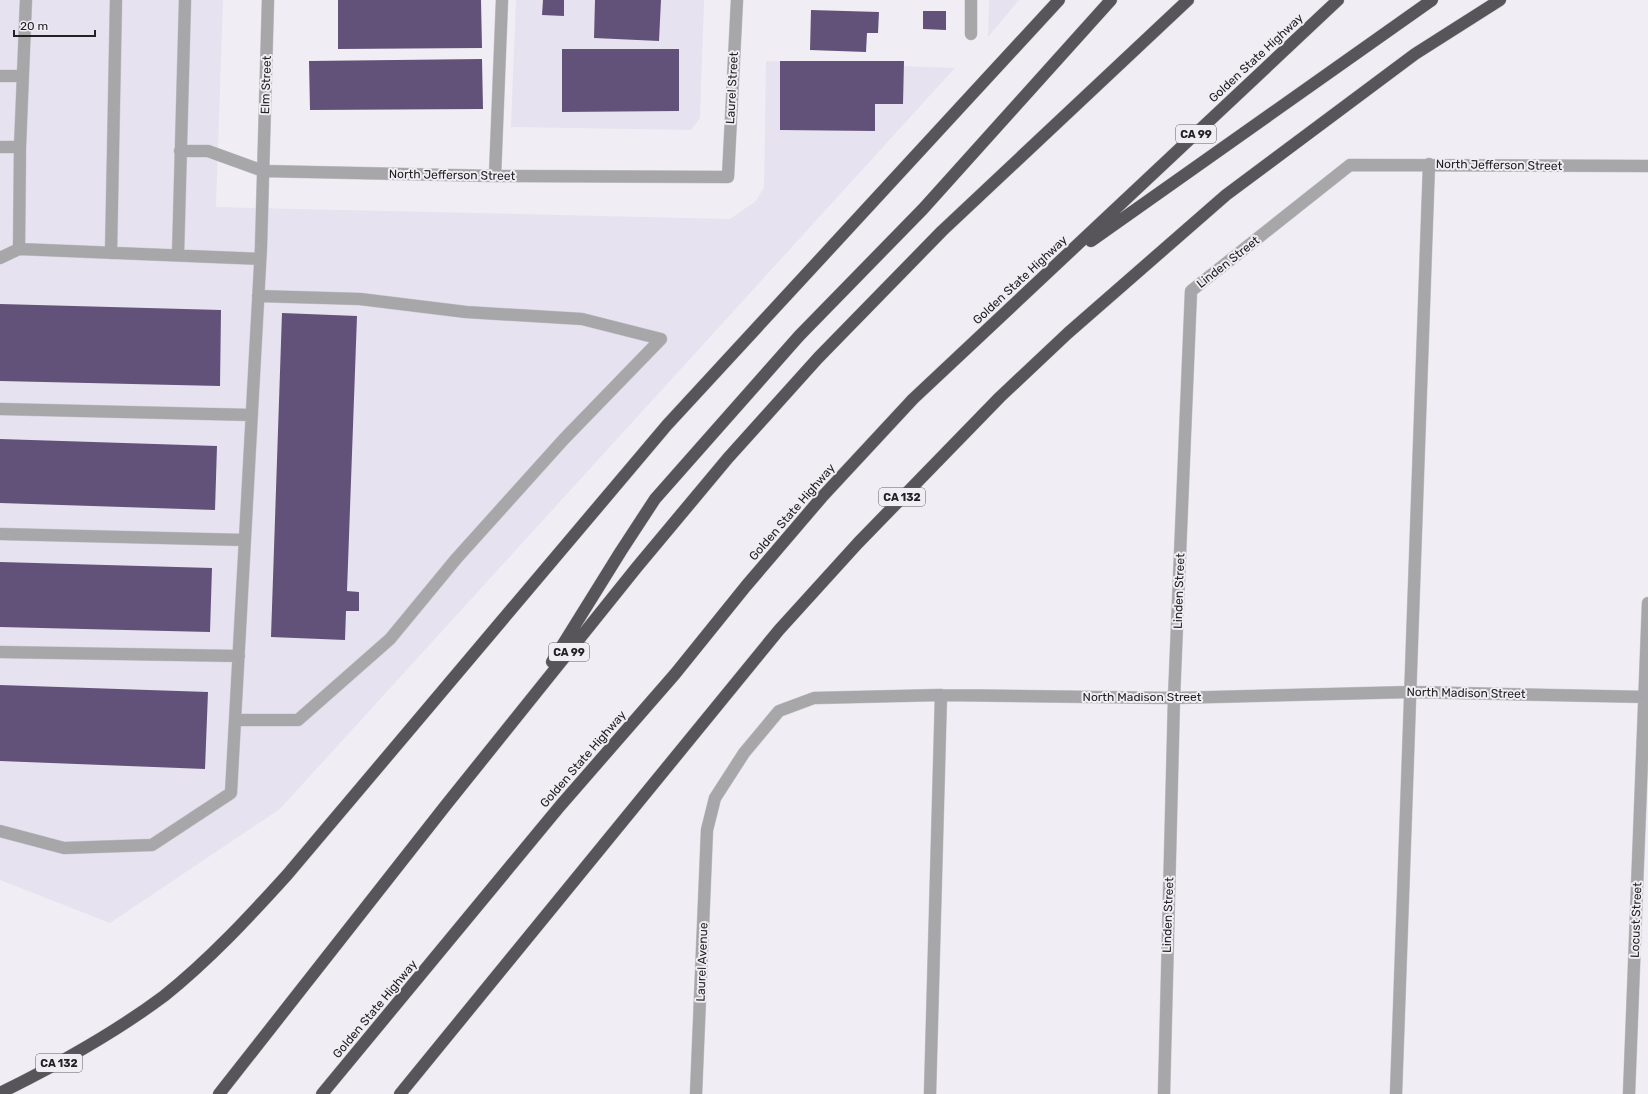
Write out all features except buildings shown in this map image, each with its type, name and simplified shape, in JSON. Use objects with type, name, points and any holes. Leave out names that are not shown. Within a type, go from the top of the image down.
[{"type":"highway","name":"CA 132","points":[[0,1093],[76,1054],[164,996],[192,972],[248,919],[316,841],[667,425],[1059,0]]},
{"type":"highway","points":[[517,716],[655,499],[794,342],[928,203],[1111,0]]},
{"type":"highway","name":"CA 99","points":[[220,1094],[517,716],[637,567],[728,458],[818,358],[942,230],[1188,0]]},
{"type":"highway","name":"Golden State Highway","points":[[322,1094],[560,806],[675,674],[746,586],[822,497],[913,399],[1338,0]]},
{"type":"highway","points":[[1054,267],[1432,0]]},
{"type":"highway","name":"CA 132","points":[[400,1094],[779,630],[863,537],[1000,397],[1068,333],[1226,194],[1415,54],[1500,0]]},
{"type":"street","points":[[20,249],[20,148],[26,0]]},
{"type":"street","points":[[111,253],[116,0]]},
{"type":"street","points":[[178,255],[184,0]]},
{"type":"street","name":"Elm Street","points":[[0,832],[64,848],[152,845],[231,793],[260,259],[268,0]]},
{"type":"street","points":[[495,176],[502,0]]},
{"type":"street","name":"Laurel Street","points":[[728,177],[736,0]]},
{"type":"street","points":[[970,34],[971,0]]},
{"type":"street","points":[[0,76],[23,76]]},
{"type":"street","points":[[0,147],[20,148]]},
{"type":"street","name":"North Jefferson Street","points":[[180,151],[208,151],[263,171],[495,176],[728,177]]},
{"type":"street","points":[[1396,1094],[1429,164]]},
{"type":"street","name":"North Jefferson Street","points":[[1350,165],[1429,164],[1648,166]]},
{"type":"street","name":"Linden Street","points":[[1164,1094],[1174,698],[1192,291],[1350,165]]},
{"type":"street","points":[[0,258],[20,249],[260,259]]},
{"type":"street","points":[[235,720],[298,720],[390,639],[456,559],[559,445],[661,339],[582,319],[466,312],[360,300],[258,296]]},
{"type":"street","points":[[0,409],[252,415]]},
{"type":"street","points":[[0,534],[245,540]]},
{"type":"street","name":"Locust Street","points":[[1629,1094],[1646,697],[1648,603]]},
{"type":"street","points":[[0,652],[239,656]]},
{"type":"street","name":"North Madison Street","points":[[707,830],[715,798],[744,753],[780,711],[814,698],[941,695],[1174,698],[1411,692],[1646,697]]},
{"type":"street","points":[[930,1094],[941,695]]},
{"type":"street","name":"Laurel Avenue","points":[[696,1094],[707,830]]},
{"type":"shaded area","points":[[0,0],[223,0],[216,207],[730,219],[756,201],[764,187],[766,61],[955,68],[280,809],[110,923],[0,880]]},
{"type":"shaded area","points":[[516,0],[704,0],[700,118],[691,130],[511,127]]},
{"type":"shaded area","points":[[989,0],[1019,0],[988,37]]}]
